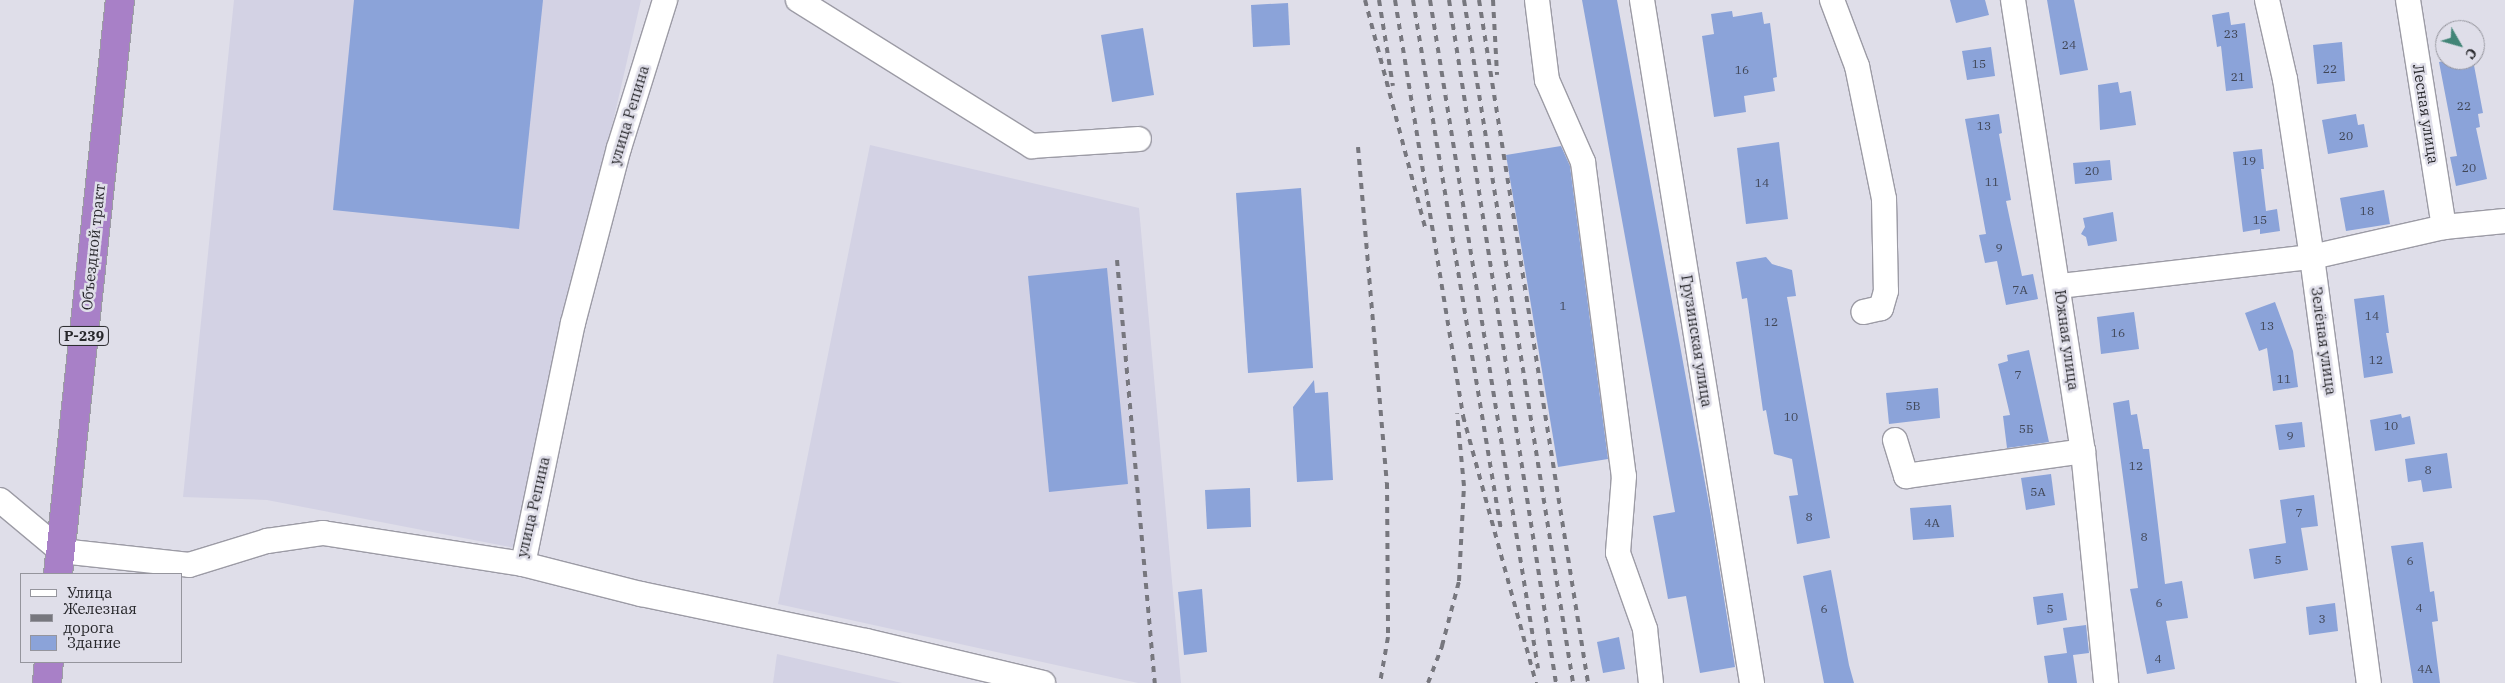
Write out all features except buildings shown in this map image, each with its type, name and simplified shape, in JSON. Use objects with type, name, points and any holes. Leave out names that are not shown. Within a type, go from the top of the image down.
[{"type":"highway","name":"Объездной тракт","points":[[59,563],[120,0]]},
{"type":"highway","points":[[47,683],[49,663]]},
{"type":"street","name":"улица Репина","points":[[59,563],[189,565],[267,541],[322,533],[523,564],[572,323],[619,148],[664,0]]},
{"type":"street","points":[[798,0],[1032,146],[1139,139]]},
{"type":"street","points":[[1537,0],[1547,80],[1583,162],[1624,476],[1618,553],[1645,629],[1651,683]]},
{"type":"street","name":"Грузинская улица","points":[[1642,0],[1752,683]]},
{"type":"street","points":[[1832,0],[1857,66],[1884,199],[1886,291],[1881,308],[1863,312]]},
{"type":"street","name":"Южная улица","points":[[2013,0],[2060,286],[2083,451],[2106,683]]},
{"type":"street","name":"Зелёная улица","points":[[2267,0],[2285,80],[2312,257],[2369,683]]},
{"type":"street","name":"Лесная улица","points":[[2408,0],[2444,227]]},
{"type":"street","points":[[2060,286],[2312,257],[2444,227],[2505,221]]},
{"type":"street","points":[[1895,440],[1906,476],[2083,451]]},
{"type":"street","points":[[0,500],[59,563]]},
{"type":"street","points":[[523,564],[641,594],[866,641],[1043,683]]},
{"type":"shaded area","points":[[234,0],[641,0],[515,548],[267,500],[183,497]]},
{"type":"shaded area","points":[[870,145],[1139,208],[1181,683],[1138,683],[778,604]]},
{"type":"shaded area","points":[[777,654],[902,683],[773,683]]},
{"type":"railway","points":[[1365,0],[1425,227]]},
{"type":"railway","points":[[1379,0],[1393,86]]},
{"type":"railway","points":[[1395,0],[1463,416],[1536,683]]},
{"type":"railway","points":[[1413,0],[1501,530]]},
{"type":"railway","points":[[1430,0],[1538,668]]},
{"type":"railway","points":[[1449,0],[1556,683]]},
{"type":"railway","points":[[1464,0],[1573,683]]},
{"type":"railway","points":[[1479,0],[1588,683]]},
{"type":"railway","points":[[1493,0],[1497,75]]},
{"type":"railway","points":[[1358,147],[1387,483],[1388,637],[1380,683]]},
{"type":"railway","points":[[1117,260],[1155,683]]},
{"type":"railway","points":[[1428,683],[1442,646],[1459,581],[1464,486],[1457,413]]}]
